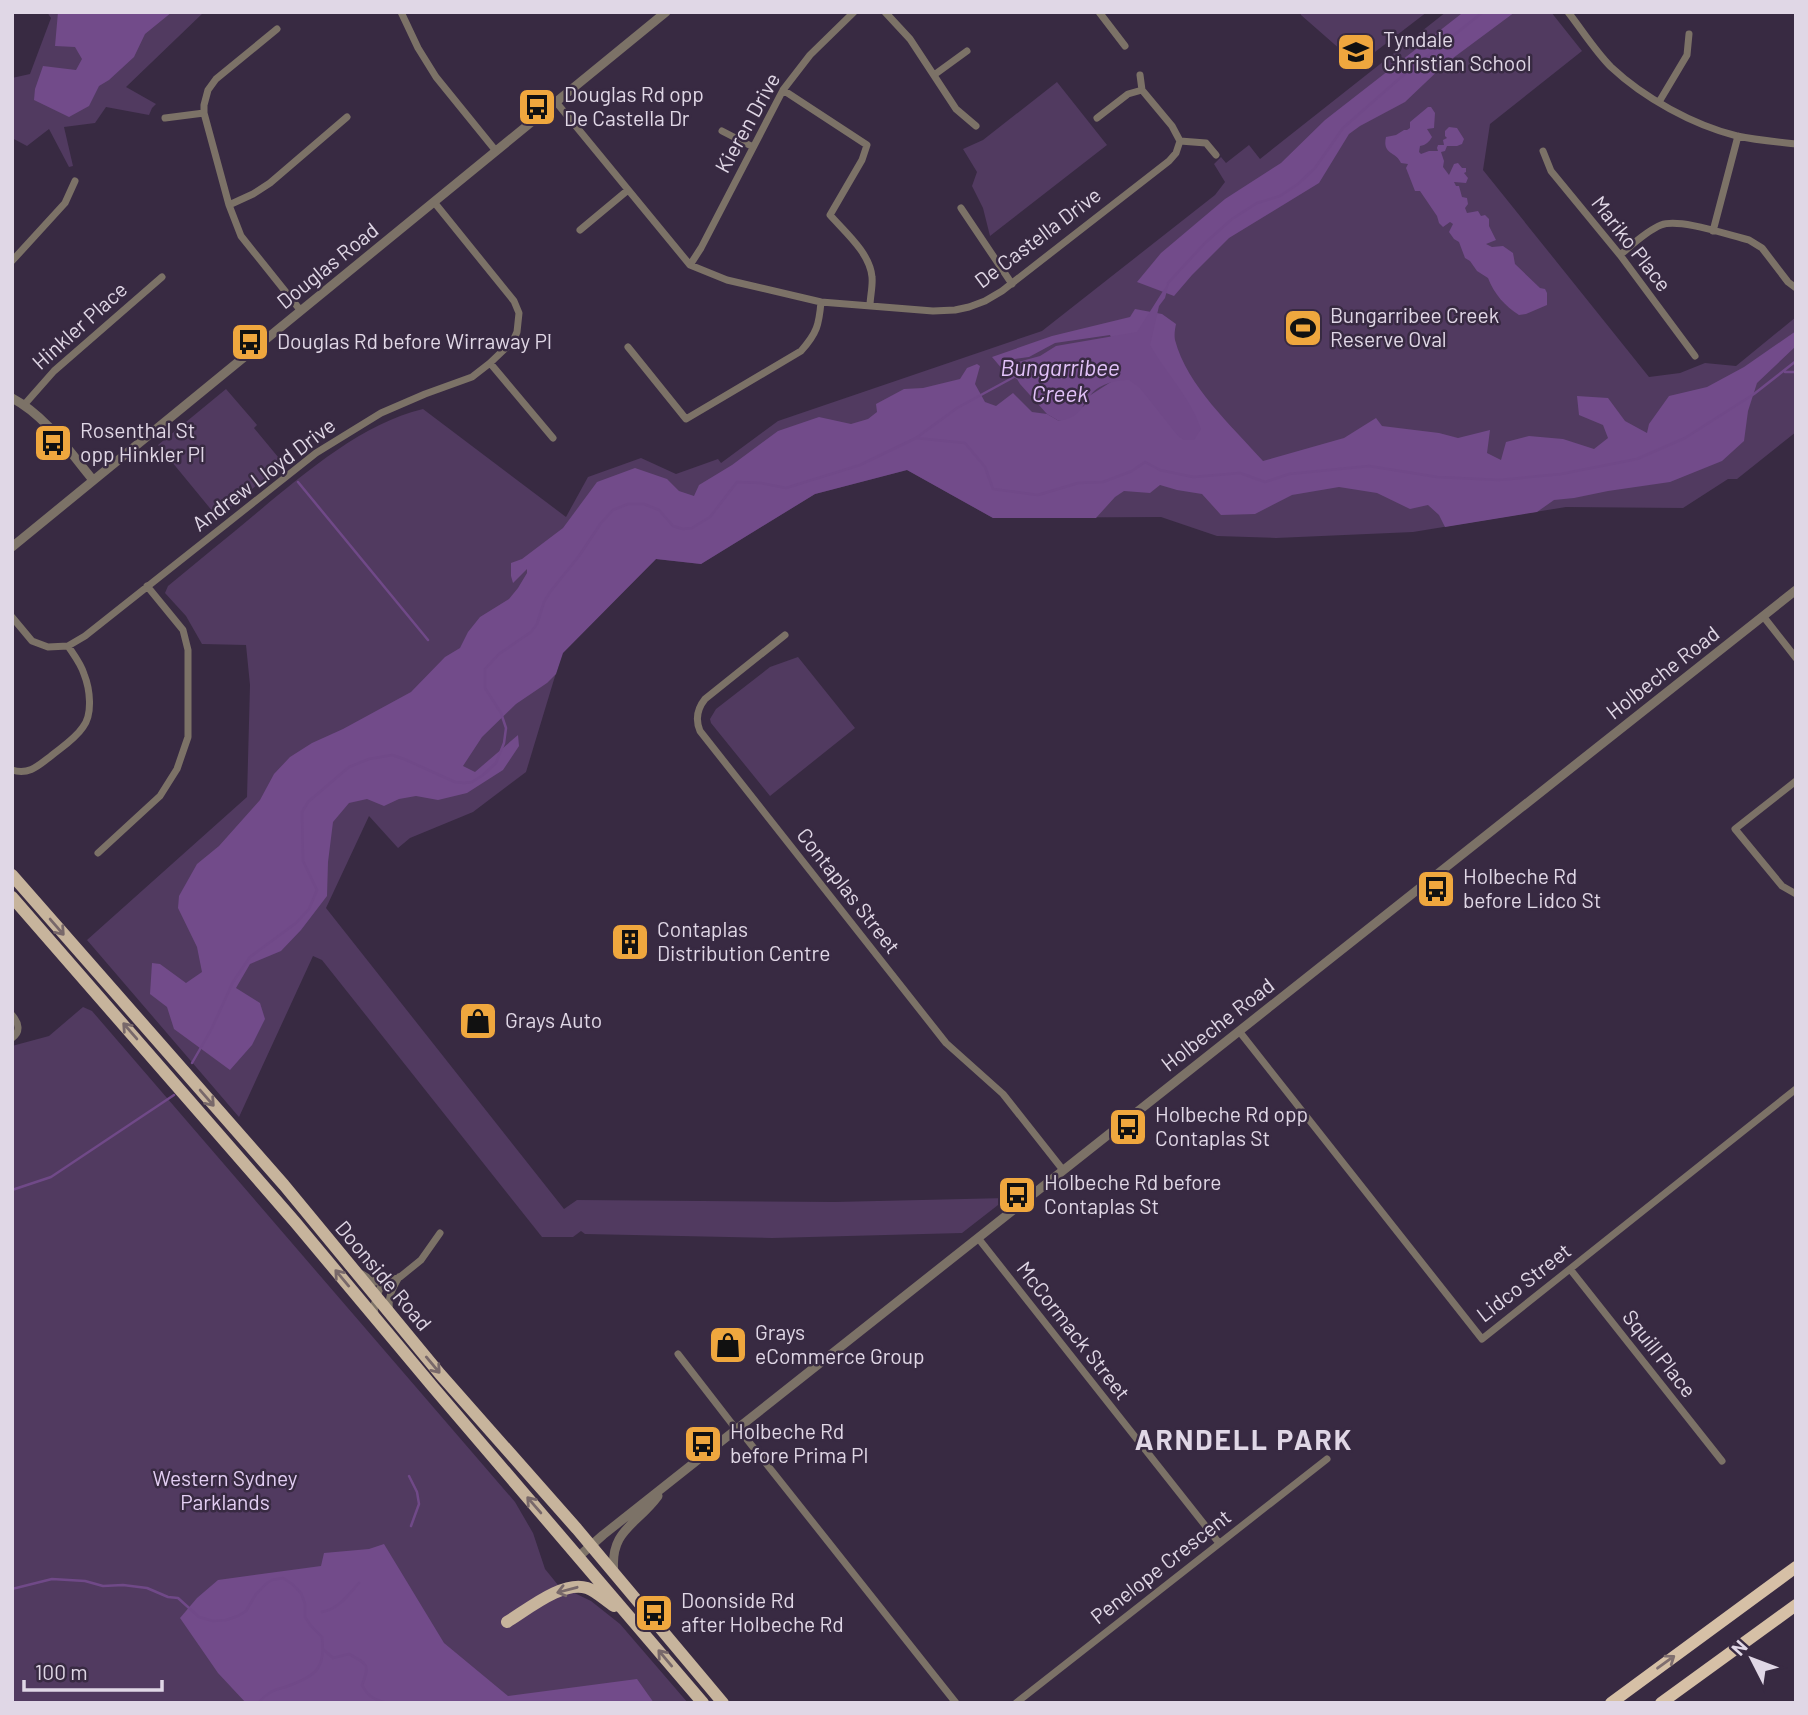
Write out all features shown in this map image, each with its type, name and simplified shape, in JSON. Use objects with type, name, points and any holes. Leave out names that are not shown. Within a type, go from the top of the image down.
[{"type":"highway","points":[[1611,1703],[1796,1567]]},
{"type":"highway","points":[[1661,1703],[1796,1605]]},
{"type":"main road","name":"Doonside Road","points":[[12,875],[284,1185],[392,1317],[723,1703]]},
{"type":"main road","name":"Doonside Road","points":[[12,897],[175,1083],[704,1703]]},
{"type":"main road","points":[[507,1622],[561,1590],[575,1587],[592,1590],[626,1614]]},
{"type":"street","points":[[401,12],[436,77],[496,151]]},
{"type":"street","name":"Kieren Drive","points":[[690,265],[783,90],[810,55],[854,12]]},
{"type":"street","points":[[885,12],[910,39],[956,109],[976,126]]},
{"type":"street","points":[[1099,12],[1125,46]]},
{"type":"street","points":[[1568,12],[1609,64],[1632,85],[1659,102],[1699,123],[1738,136],[1796,144]]},
{"type":"street","name":"Douglas Road","points":[[12,547],[663,13]]},
{"type":"street","points":[[277,29],[216,79],[205,98],[204,113],[229,205],[241,236],[301,311]]},
{"type":"street","points":[[1659,102],[1688,55],[1689,34]]},
{"type":"street","points":[[934,75],[967,51]]},
{"type":"street","points":[[1140,75],[1142,90],[1172,126],[1180,141],[1206,143],[1216,155]]},
{"type":"street","points":[[783,90],[867,145],[862,160],[830,215],[860,250],[869,266],[872,276],[870,306]]},
{"type":"street","points":[[1097,118],[1128,94],[1142,90]]},
{"type":"street","name":"De Castella Drive","points":[[556,102],[690,265],[727,280],[821,302],[933,311],[955,310],[985,301],[1012,284],[1169,161],[1176,153],[1180,141]]},
{"type":"street","points":[[165,118],[204,113]]},
{"type":"street","points":[[229,205],[270,183],[347,117]]},
{"type":"street","points":[[722,131],[753,147]]},
{"type":"street","points":[[1713,231],[1738,136]]},
{"type":"street","name":"Mariko Place","points":[[1543,151],[1551,171],[1620,255],[1695,356]]},
{"type":"street","points":[[12,261],[65,203],[75,181]]},
{"type":"street","points":[[580,230],[628,190]]},
{"type":"street","name":"Andrew Lloyd Drive","points":[[68,646],[85,636],[316,453],[381,413],[472,377],[513,341],[517,332],[517,306],[434,202]]},
{"type":"street","points":[[961,208],[1012,284]]},
{"type":"street","points":[[1620,255],[1653,229],[1677,223],[1749,240],[1762,248],[1788,282],[1796,288]]},
{"type":"street","name":"Hinkler Place","points":[[24,405],[54,371],[162,277]]},
{"type":"street","points":[[628,347],[686,419],[802,351],[813,338],[819,321],[821,302]]},
{"type":"street","points":[[490,363],[553,438]]},
{"type":"street","points":[[12,398],[44,422],[93,480]]},
{"type":"street","points":[[98,853],[160,796],[177,769],[188,737],[188,650],[183,630],[147,586]]},
{"type":"street","name":"Holbeche Road","points":[[578,1557],[1796,590]]},
{"type":"street","points":[[1763,616],[1796,658]]},
{"type":"street","points":[[12,617],[32,641],[48,647],[68,646],[84,673],[88,686],[89,713],[85,725],[77,735],[37,767],[29,772],[12,770]]},
{"type":"street","name":"Contaplas Street","points":[[785,635],[705,699],[698,713],[700,730],[946,1043],[998,1088],[1063,1170]]},
{"type":"street","points":[[1796,781],[1735,829],[1782,887],[1796,894]]},
{"type":"street","points":[[12,1015],[19,1031],[12,1038]]},
{"type":"street","name":"Lidco Street","points":[[1239,1031],[1482,1339],[1796,1089]]},
{"type":"street","points":[[392,1317],[390,1293],[400,1277],[421,1260],[440,1233]]},
{"type":"street","name":"McCormack Street","points":[[978,1238],[1219,1544]]},
{"type":"street","points":[[353,1269],[375,1282],[400,1277]]},
{"type":"street","name":"Squill Place","points":[[1570,1269],[1722,1461]]},
{"type":"street","points":[[378,1321],[374,1311],[376,1297],[385,1282]]},
{"type":"street","points":[[678,1354],[956,1703]]},
{"type":"street","name":"Penelope Crescent","points":[[1016,1703],[1327,1459]]},
{"type":"street","name":"Holbeche Road","points":[[614,1573],[614,1554],[625,1529],[650,1507],[663,1488]]},
{"type":"green space","points":[[47,12],[204,12],[126,87],[156,104],[149,115],[106,107],[95,123],[64,127],[73,166],[69,167],[49,129],[27,146],[12,138],[12,78],[30,74],[51,18]]},
{"type":"green space","points":[[1300,12],[1427,12],[1358,65]]},
{"type":"green space","points":[[1446,12],[1551,12],[1582,51],[1490,124],[1483,170],[1649,377],[1680,373],[1705,363],[1736,366],[1796,317],[1796,432],[1737,479],[1728,479],[1683,508],[1566,507],[1413,532],[1276,538],[1217,536],[1161,517],[993,518],[907,470],[815,494],[701,564],[656,559],[562,653],[526,772],[473,812],[410,838],[398,848],[369,816],[326,908],[564,1209],[577,1200],[835,1202],[1007,1198],[962,1233],[772,1238],[585,1234],[581,1231],[573,1237],[542,1237],[322,960],[313,956],[239,1117],[87,940],[247,797],[250,685],[246,645],[202,644],[186,616],[165,593],[168,586],[336,451],[379,425],[423,409],[566,517],[588,477],[641,458],[676,474],[718,459],[721,463],[778,421],[1042,331],[1215,195],[1225,182],[1214,164],[1221,157],[1226,163],[1249,145],[1260,159]]},
{"type":"green space","points":[[1057,82],[1107,145],[990,236],[983,208],[972,186],[977,172],[963,149],[983,140]]},
{"type":"green space","points":[[226,389],[257,425],[254,428],[283,463],[218,518],[158,445]]},
{"type":"green space","points":[[798,657],[855,728],[770,796],[710,719],[716,709],[770,667]]},
{"type":"green space","name":"Western Sydney Parklands","points":[[83,1007],[92,1011],[515,1502],[533,1533],[545,1569],[558,1585],[591,1601],[620,1624],[688,1703],[12,1703],[12,1046],[49,1036]]},
{"type":"shaded area","points":[[58,12],[172,12],[145,34],[134,57],[99,86],[89,106],[69,117],[34,100],[43,66],[76,70],[82,59],[75,47],[55,46]]},
{"type":"shaded area","points":[[1515,12],[1445,64],[1405,102],[1349,134],[1319,183],[1229,238],[1174,296],[1137,282],[1161,253],[1225,199],[1281,163],[1325,120],[1461,14]]},
{"type":"shaded area","points":[[1428,107],[1435,113],[1434,128],[1427,129],[1432,137],[1420,146],[1419,152],[1421,154],[1438,151],[1438,145],[1444,145],[1443,140],[1447,138],[1445,131],[1449,127],[1457,128],[1464,139],[1462,144],[1447,146],[1445,151],[1441,152],[1443,167],[1449,175],[1454,164],[1458,163],[1462,168],[1466,168],[1466,183],[1454,182],[1459,186],[1462,197],[1467,198],[1467,213],[1478,211],[1481,216],[1485,215],[1489,219],[1489,226],[1496,240],[1486,244],[1492,247],[1503,246],[1513,253],[1515,264],[1540,288],[1545,289],[1547,305],[1519,315],[1505,304],[1488,278],[1465,258],[1459,242],[1449,232],[1453,224],[1450,222],[1443,227],[1420,191],[1415,191],[1406,168],[1408,164],[1401,163],[1386,147],[1386,137],[1410,128],[1410,122]]},
{"type":"shaded area","points":[[1135,309],[1162,314],[1176,324],[1175,340],[1189,373],[1212,405],[1263,461],[1344,438],[1376,418],[1382,426],[1458,438],[1490,430],[1487,453],[1501,460],[1506,442],[1529,436],[1563,439],[1594,449],[1608,438],[1603,425],[1579,415],[1577,396],[1608,398],[1625,421],[1647,433],[1649,424],[1669,396],[1707,387],[1744,367],[1796,331],[1796,346],[1757,383],[1748,411],[1744,441],[1722,461],[1670,482],[1554,500],[1537,512],[1445,527],[1439,515],[1428,505],[1410,509],[1377,493],[1339,487],[1292,495],[1255,514],[1221,515],[1202,494],[1160,485],[1150,493],[1124,491],[1096,518],[993,518],[907,470],[815,494],[701,564],[656,559],[563,653],[556,674],[516,704],[482,737],[463,766],[475,772],[518,735],[519,746],[503,770],[467,793],[438,800],[416,796],[399,799],[384,806],[367,799],[349,803],[333,822],[327,896],[281,951],[250,964],[236,988],[260,1003],[265,1019],[252,1045],[230,1070],[174,1029],[167,1007],[150,994],[152,963],[160,964],[186,983],[202,972],[197,947],[178,908],[179,896],[197,864],[219,846],[260,800],[274,774],[290,757],[411,692],[445,657],[460,648],[480,617],[509,599],[527,573],[527,569],[513,583],[511,563],[522,559],[563,528],[597,482],[635,468],[667,479],[679,491],[694,496],[699,485],[732,465],[778,431],[819,417],[851,424],[868,419],[877,412],[876,404],[904,389],[923,388],[960,379],[967,368],[977,364],[980,366],[975,384],[985,402],[996,406],[1013,393],[1032,412],[1047,414],[1059,421],[1084,406],[1089,396],[1114,380],[1119,355],[1110,335],[1055,343],[1029,357],[1015,359],[1003,370],[992,357],[1052,336],[1130,317]]},
{"type":"shaded area","points":[[384,1544],[444,1643],[508,1696],[637,1679],[654,1703],[246,1703],[218,1673],[180,1618],[197,1598],[218,1580],[321,1566],[324,1553],[369,1549]]},
{"type":"water","name":"Bungarribee Creek","points":[[1170,280],[1165,298],[1159,306],[1150,345],[1196,417],[1201,429],[1194,440],[1184,440],[1178,436],[1140,388],[1129,380],[1102,386],[1077,413],[1059,421],[1047,414],[1017,379],[1009,375],[1018,362],[1040,356],[1056,346],[1137,332]]},
{"type":"waterway","points":[[1168,283],[1205,243],[1232,219],[1257,203],[1280,196],[1298,184],[1315,168],[1343,128],[1400,78],[1483,12]]},
{"type":"waterway","name":"Bungarribee Creek","points":[[192,1063],[233,982],[250,957],[296,923],[309,909],[317,890],[303,861],[302,812],[308,802],[349,767],[369,759],[392,755],[455,782],[464,783],[472,782],[496,763],[504,743],[506,728],[501,713],[485,688],[485,669],[499,654],[531,632],[550,592],[613,510],[628,504],[644,504],[659,510],[673,526],[692,528],[710,517],[737,482],[786,488],[860,465],[916,438],[965,443],[985,467],[993,489],[1038,495],[1078,483],[1103,482],[1132,471],[1145,462],[1160,470],[1193,477],[1240,473],[1265,482],[1289,474],[1369,466],[1437,477],[1499,480],[1561,474],[1637,459],[1685,438],[1754,394],[1796,361]]},
{"type":"waterway","points":[[1785,372],[1796,372]]},
{"type":"waterway","points":[[916,438],[957,408],[1014,377]]},
{"type":"waterway","points":[[298,482],[428,640]]},
{"type":"waterway","name":"Bungarribee Creek","points":[[12,1190],[51,1177],[174,1095]]},
{"type":"waterway","points":[[409,1476],[417,1492],[419,1504],[411,1526]]},
{"type":"waterway","points":[[12,1589],[52,1579],[85,1581],[103,1586],[147,1588],[168,1597],[178,1598],[199,1617],[213,1621],[238,1616],[246,1611],[256,1594],[267,1583],[283,1578],[301,1593],[305,1604],[305,1617],[322,1637],[322,1656],[312,1674],[271,1692],[258,1703]]},
{"type":"waterway","points":[[322,1612],[338,1605],[359,1583]]},
{"type":"waterway","points":[[324,1650],[333,1658],[349,1654],[364,1663],[366,1673],[362,1685],[371,1696],[384,1702]]},
{"type":"place","name":"Tyndale Christian School","points":[[1356,52]]},
{"type":"place","name":"Douglas Rd opp De Castella Dr","points":[[537,107]]},
{"type":"place","name":"Bungarribee Creek Reserve Oval","points":[[1303,328]]},
{"type":"place","name":"Douglas Rd before Wirraway Pl","points":[[250,342]]},
{"type":"place","name":"Rosenthal St opp Hinkler Pl","points":[[53,443]]},
{"type":"place","name":"Holbeche Rd before Lidco St","points":[[1436,889]]},
{"type":"place","name":"Contaplas Distribution Centre","points":[[630,942]]},
{"type":"place","name":"Grays Auto","points":[[478,1021]]},
{"type":"place","name":"Holbeche Rd opp Contaplas St","points":[[1128,1127]]},
{"type":"place","name":"Holbeche Rd before Contaplas St","points":[[1017,1195]]},
{"type":"place","name":"Grays eCommerce Group","points":[[728,1345]]},
{"type":"place","name":"Holbeche Rd before Prima Pl","points":[[703,1444]]},
{"type":"place","name":"Doonside Rd after Holbeche Rd","points":[[654,1613]]},
{"type":"district","name":"ARNDELL PARK","points":[[1244,1440]]}]
